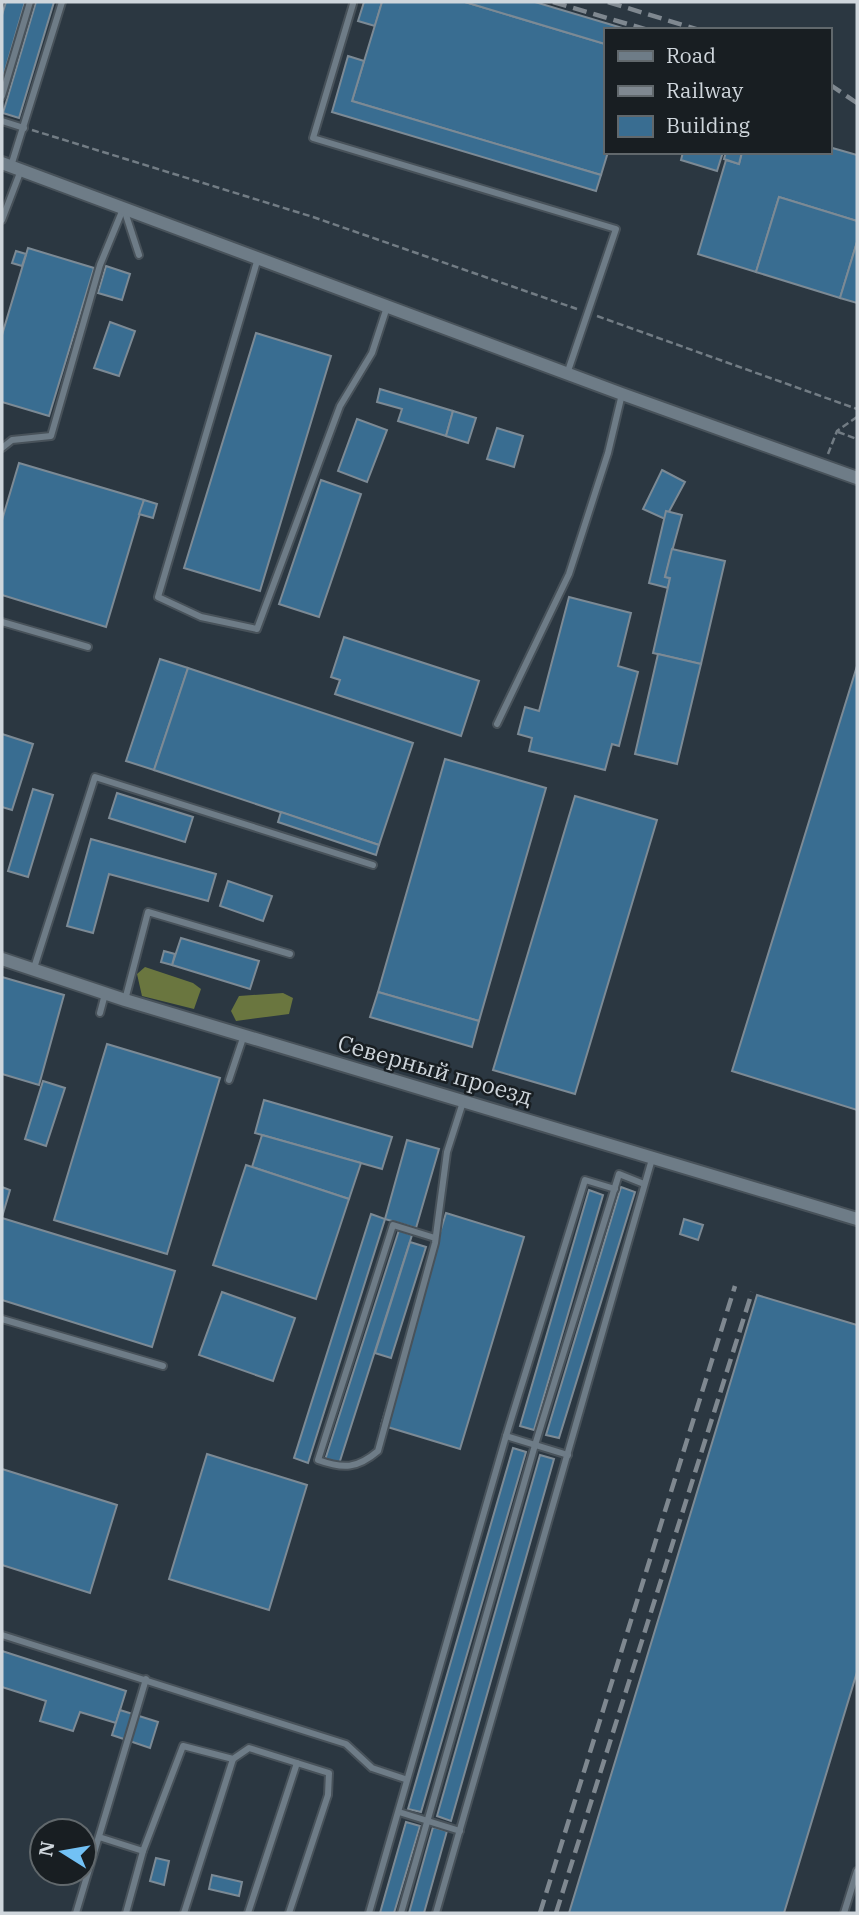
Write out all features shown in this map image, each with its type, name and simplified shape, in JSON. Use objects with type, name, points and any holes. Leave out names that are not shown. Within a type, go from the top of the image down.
[{"type":"street","points":[[11,166],[567,374],[857,478]]},
{"type":"street","name":"Северный проезд","points":[[2,959],[105,994],[857,1219]]},
{"type":"lane","points":[[2,96],[30,2]]},
{"type":"lane","points":[[2,220],[11,166],[27,129],[62,2]]},
{"type":"lane","points":[[352,4],[313,138],[616,229],[567,374]]},
{"type":"lane","points":[[2,121],[27,129]]},
{"type":"lane","points":[[123,207],[139,255]]},
{"type":"lane","points":[[2,449],[12,440],[51,436],[100,265],[123,207]]},
{"type":"lane","points":[[258,257],[158,597],[201,617],[257,629],[340,406],[372,353],[387,307]]},
{"type":"lane","points":[[497,724],[569,573],[608,453],[622,394]]},
{"type":"lane","points":[[2,622],[88,647]]},
{"type":"lane","points":[[33,971],[95,777],[373,865]]},
{"type":"lane","points":[[125,1000],[148,912],[290,954]]},
{"type":"lane","points":[[100,1013],[105,994]]},
{"type":"lane","points":[[229,1080],[244,1035]]},
{"type":"lane","points":[[435,1238],[393,1225],[318,1460],[339,1467],[350,1467],[364,1463],[377,1451],[435,1238],[447,1152],[463,1100]]},
{"type":"lane","points":[[436,1913],[652,1157]]},
{"type":"lane","points":[[401,1913],[535,1445],[619,1174],[644,1184]]},
{"type":"lane","points":[[369,1913],[399,1812],[405,1779],[584,1180],[615,1189]]},
{"type":"lane","points":[[2,1319],[163,1366]]},
{"type":"lane","points":[[506,1436],[568,1455]]},
{"type":"lane","points":[[2,1635],[346,1744],[372,1768],[405,1779]]},
{"type":"lane","points":[[76,1913],[146,1679]]},
{"type":"lane","points":[[127,1913],[143,1851],[183,1746],[233,1759]]},
{"type":"lane","points":[[184,1913],[233,1759],[249,1748],[329,1773],[328,1795],[289,1913]]},
{"type":"lane","points":[[248,1913],[298,1763]]},
{"type":"lane","points":[[399,1812],[460,1831]]},
{"type":"lane","points":[[99,1837],[143,1851]]},
{"type":"lane","points":[[844,1913],[857,1871]]},
{"type":"path","points":[[27,129],[313,217],[857,409]]},
{"type":"path","points":[[823,466],[837,431],[857,417]]},
{"type":"path","points":[[837,431],[857,439]]},
{"type":"green space","points":[[145,967],[193,983],[201,989],[194,1009],[142,996],[137,974]]},
{"type":"green space","points":[[283,993],[293,998],[289,1014],[236,1021],[231,1011],[239,996]]},
{"type":"building","points":[[6,2],[25,2],[2,81],[2,15]]},
{"type":"building","points":[[36,2],[54,2],[19,118],[3,113]]},
{"type":"building","points":[[364,2],[382,2],[375,26],[358,21]]},
{"type":"building","points":[[382,2],[465,2],[604,44],[604,154],[607,154],[601,175],[352,101]]},
{"type":"building","points":[[465,2],[535,2],[622,28],[604,28],[604,44]]},
{"type":"building","points":[[348,56],[364,61],[352,101],[601,175],[596,191],[332,112]]},
{"type":"building","points":[[831,148],[857,155],[857,221],[779,197],[756,272],[698,254],[726,160],[739,164],[742,154],[831,154]]},
{"type":"building","points":[[682,154],[722,154],[717,171],[681,160]]},
{"type":"building","points":[[725,154],[742,154],[739,164],[724,159]]},
{"type":"building","points":[[779,197],[857,221],[857,242],[840,298],[756,272]]},
{"type":"building","points":[[857,242],[857,303],[840,298]]},
{"type":"building","points":[[28,248],[94,268],[49,416],[2,402],[2,335]]},
{"type":"building","points":[[16,251],[26,254],[22,266],[12,263]]},
{"type":"building","points":[[106,266],[130,274],[122,300],[98,293]]},
{"type":"building","points":[[110,322],[135,331],[119,376],[94,368]]},
{"type":"building","points":[[256,333],[331,356],[260,591],[184,568]]},
{"type":"building","points":[[380,389],[453,411],[446,436],[398,421],[402,409],[377,402]]},
{"type":"building","points":[[453,411],[476,418],[468,443],[446,436]]},
{"type":"building","points":[[357,419],[387,430],[367,482],[338,471]]},
{"type":"building","points":[[497,428],[523,436],[514,467],[487,459]]},
{"type":"building","points":[[19,463],[144,500],[106,627],[2,595],[2,520]]},
{"type":"building","points":[[662,470],[685,482],[665,519],[643,509]]},
{"type":"building","points":[[321,480],[361,494],[319,617],[279,604]]},
{"type":"building","points":[[144,500],[157,504],[153,518],[139,514]]},
{"type":"building","points":[[666,511],[682,515],[665,577],[670,578],[668,588],[649,583]]},
{"type":"building","points":[[672,549],[725,561],[701,664],[653,653],[670,578],[665,577]]},
{"type":"building","points":[[569,597],[631,613],[618,666],[638,672],[619,746],[612,744],[605,770],[529,751],[532,738],[518,734],[525,707],[539,711]]},
{"type":"building","points":[[344,637],[479,681],[461,736],[335,694],[340,680],[331,677]]},
{"type":"building","points":[[658,654],[701,664],[677,764],[635,754]]},
{"type":"building","points":[[160,659],[188,668],[154,770],[126,761]]},
{"type":"building","points":[[857,666],[857,1110],[732,1071]]},
{"type":"building","points":[[188,668],[413,743],[379,845],[154,770]]},
{"type":"building","points":[[2,734],[33,744],[12,810],[2,807]]},
{"type":"building","points":[[445,759],[546,788],[479,1021],[378,992]]},
{"type":"building","points":[[33,789],[53,795],[28,877],[8,871]]},
{"type":"building","points":[[117,793],[193,817],[185,842],[109,818]]},
{"type":"building","points":[[575,796],[657,820],[575,1094],[493,1070]]},
{"type":"building","points":[[281,812],[379,845],[376,855],[278,822]]},
{"type":"building","points":[[91,839],[216,874],[208,901],[109,874],[93,933],[67,926]]},
{"type":"building","points":[[228,881],[272,896],[263,921],[220,906]]},
{"type":"building","points":[[181,938],[259,961],[250,989],[172,965]]},
{"type":"building","points":[[164,951],[175,954],[172,965],[161,962]]},
{"type":"building","points":[[2,977],[64,995],[39,1085],[2,1074]]},
{"type":"building","points":[[378,992],[479,1021],[472,1047],[370,1017]]},
{"type":"building","points":[[107,1044],[220,1078],[167,1254],[54,1220]]},
{"type":"building","points":[[43,1081],[65,1088],[46,1146],[25,1139]]},
{"type":"building","points":[[264,1100],[392,1137],[382,1169],[255,1133]]},
{"type":"building","points":[[262,1135],[361,1163],[349,1199],[252,1167]]},
{"type":"building","points":[[407,1140],[439,1149],[416,1228],[385,1219]]},
{"type":"building","points":[[246,1165],[349,1199],[316,1299],[213,1265]]},
{"type":"building","points":[[2,1187],[10,1190],[2,1217]]},
{"type":"building","points":[[621,1187],[635,1192],[559,1438],[546,1435]]},
{"type":"building","points":[[589,1190],[603,1195],[534,1430],[520,1426]]},
{"type":"building","points":[[446,1213],[524,1237],[460,1449],[381,1425]]},
{"type":"building","points":[[371,1214],[385,1219],[308,1463],[294,1458]]},
{"type":"building","points":[[2,1218],[175,1271],[152,1347],[2,1300]]},
{"type":"building","points":[[684,1219],[703,1225],[698,1240],[680,1234]]},
{"type":"building","points":[[399,1230],[412,1235],[339,1464],[325,1460]]},
{"type":"building","points":[[410,1242],[426,1247],[391,1358],[375,1353]]},
{"type":"building","points":[[222,1292],[295,1318],[273,1381],[199,1355]]},
{"type":"building","points":[[757,1295],[857,1325],[857,1672],[784,1913],[569,1913]]},
{"type":"building","points":[[513,1448],[526,1452],[421,1812],[408,1809]]},
{"type":"building","points":[[207,1454],[307,1485],[269,1610],[169,1579]]},
{"type":"building","points":[[540,1455],[554,1459],[451,1821],[437,1816]]},
{"type":"building","points":[[2,1469],[117,1505],[90,1593],[2,1565]]},
{"type":"building","points":[[2,1651],[126,1691],[116,1723],[80,1712],[73,1731],[40,1721],[46,1701],[2,1687]]},
{"type":"building","points":[[120,1710],[158,1722],[150,1748],[112,1735]]},
{"type":"building","points":[[406,1822],[420,1826],[394,1913],[380,1913]]},
{"type":"building","points":[[433,1827],[447,1831],[424,1913],[409,1913]]},
{"type":"building","points":[[156,1858],[169,1861],[164,1885],[150,1881]]},
{"type":"building","points":[[212,1875],[242,1882],[239,1896],[209,1889]]},
{"type":"railway","points":[[553,2],[641,28]]},
{"type":"railway","points":[[608,2],[692,28]]},
{"type":"railway","points":[[831,85],[857,103]]},
{"type":"railway","points":[[540,1913],[735,1286]]},
{"type":"railway","points":[[556,1913],[752,1292]]}]
